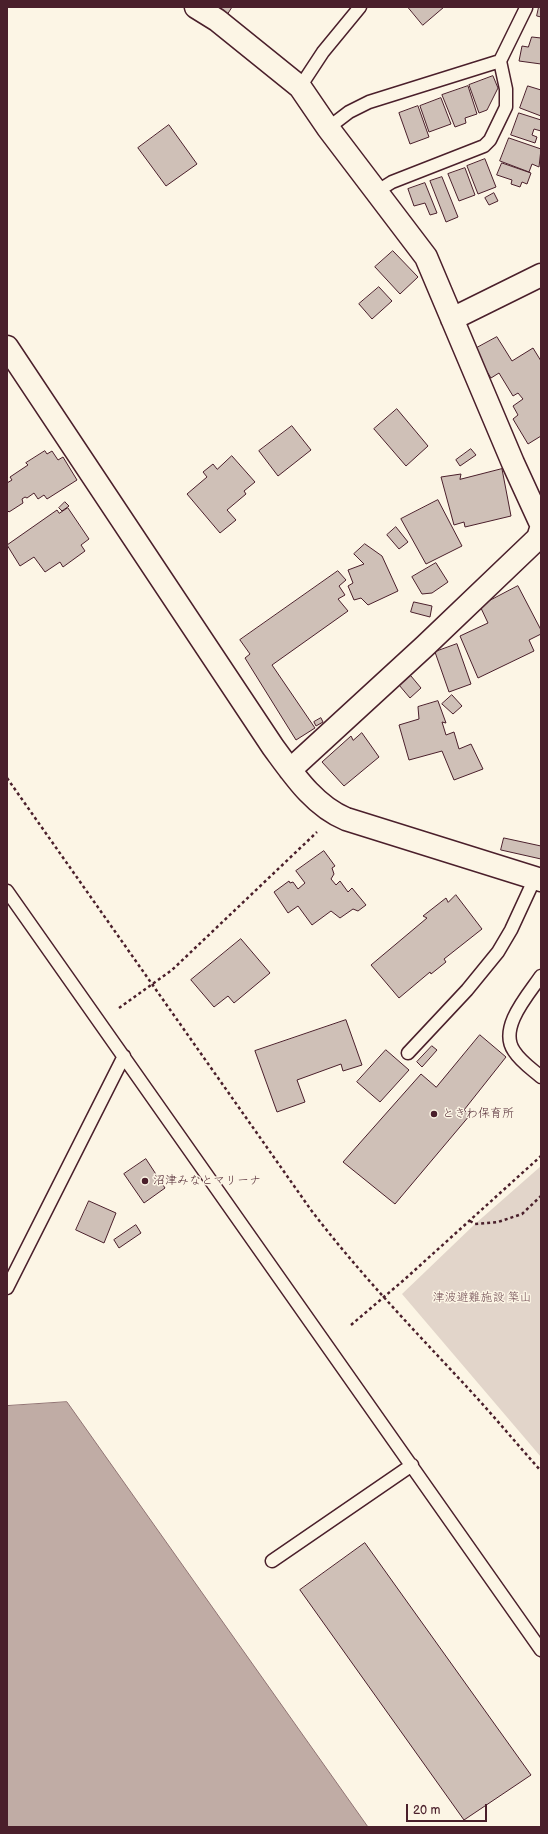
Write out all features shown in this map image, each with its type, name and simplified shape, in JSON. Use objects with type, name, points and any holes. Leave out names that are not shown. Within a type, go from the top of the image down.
[{"type":"street","points":[[196,7],[217,20],[300,87],[328,128],[426,257],[513,463],[540,534],[425,646],[290,770]]},
{"type":"street","points":[[452,319],[541,275]]},
{"type":"street","points":[[7,347],[260,728],[290,770],[320,803],[334,814],[346,819],[538,879]]},
{"type":"lane","points":[[300,87],[323,52],[360,7]]},
{"type":"lane","points":[[376,192],[392,182],[484,146],[490,140],[506,107],[506,89],[500,61],[526,8]]},
{"type":"lane","points":[[328,128],[349,112],[369,102],[500,61]]},
{"type":"lane","points":[[408,1053],[467,990],[498,952],[538,879]]},
{"type":"lane","points":[[7,891],[541,1650]]},
{"type":"lane","points":[[541,976],[512,1020],[510,1032],[513,1050],[522,1061],[541,1077]]},
{"type":"lane","points":[[7,1288],[124,1056]]},
{"type":"lane","points":[[272,1561],[412,1465]]},
{"type":"path","points":[[7,778],[311,1210],[337,1244],[383,1298],[467,1387],[541,1471]]},
{"type":"path","points":[[119,1008],[172,970],[334,814]]},
{"type":"path","points":[[351,1325],[541,1156]]},
{"type":"path","points":[[470,1220],[475,1224],[498,1222],[522,1214],[541,1196]]},
{"type":"green space","name":"津波避難施設 築山","points":[[541,1166],[541,1457],[402,1294],[475,1224]]},
{"type":"shaded area","points":[[67,1402],[368,1827],[7,1827],[7,1406]]},
{"type":"building","points":[[215,7],[232,7],[227,15]]},
{"type":"building","points":[[408,7],[444,7],[423,25]]},
{"type":"building","points":[[539,7],[541,7],[541,17],[537,16]]},
{"type":"building","points":[[532,37],[541,38],[541,64],[519,61],[522,46],[528,47]]},
{"type":"building","points":[[493,76],[498,88],[487,110],[479,113],[469,85]]},
{"type":"building","points":[[468,86],[477,114],[465,118],[466,123],[455,127],[442,95]]},
{"type":"building","points":[[528,86],[541,90],[541,116],[520,108]]},
{"type":"building","points":[[441,98],[451,124],[429,132],[420,106]]},
{"type":"building","points":[[418,106],[429,137],[410,144],[399,113]]},
{"type":"building","points":[[519,113],[541,120],[541,131],[534,129],[532,135],[537,137],[535,143],[511,135]]},
{"type":"building","points":[[169,125],[197,164],[166,186],[138,148]]},
{"type":"building","points":[[509,138],[541,149],[539,167],[532,164],[529,172],[500,161]]},
{"type":"building","points":[[485,159],[496,187],[478,194],[467,166]]},
{"type":"building","points":[[502,163],[531,173],[527,184],[522,182],[520,187],[511,184],[512,180],[497,175]]},
{"type":"building","points":[[465,168],[475,195],[459,201],[448,174]]},
{"type":"building","points":[[442,177],[458,217],[446,222],[430,181]]},
{"type":"building","points":[[425,183],[437,213],[430,215],[425,203],[414,206],[408,189]]},
{"type":"building","points":[[494,193],[498,201],[489,205],[485,198]]},
{"type":"building","points":[[393,251],[418,277],[400,294],[375,267]]},
{"type":"building","points":[[379,287],[392,301],[372,319],[359,304]]},
{"type":"building","points":[[497,337],[512,361],[533,348],[541,361],[541,436],[528,444],[513,419],[518,415],[513,406],[523,399],[518,393],[513,396],[499,373],[491,378],[473,350]]},
{"type":"building","points":[[397,409],[428,446],[406,466],[374,429]]},
{"type":"building","points":[[292,426],[311,450],[278,476],[259,451]]},
{"type":"building","points":[[471,449],[476,455],[460,466],[456,460]]},
{"type":"building","points":[[45,451],[47,454],[52,451],[58,460],[63,457],[77,480],[47,499],[44,495],[38,499],[34,493],[27,498],[25,497],[22,499],[23,503],[9,512],[7,510],[7,483],[12,480],[10,477],[28,465],[26,463]]},
{"type":"building","points":[[232,456],[255,482],[244,491],[246,494],[227,510],[236,520],[220,533],[187,494],[207,477],[203,472],[213,464],[217,469]]},
{"type":"building","points":[[502,469],[511,516],[465,527],[464,522],[454,525],[441,477],[461,474],[460,479]]},
{"type":"building","points":[[438,500],[462,546],[426,564],[401,519]]},
{"type":"building","points":[[65,502],[69,506],[62,511],[59,508]]},
{"type":"building","points":[[68,508],[89,539],[81,545],[85,551],[63,567],[60,562],[45,572],[34,557],[20,566],[7,545],[57,510],[59,513]]},
{"type":"building","points":[[396,527],[408,542],[399,549],[387,535]]},
{"type":"building","points":[[365,544],[382,556],[398,591],[368,605],[361,598],[354,600],[348,586],[353,583],[348,570],[364,564],[354,554]]},
{"type":"building","points":[[436,563],[448,582],[432,593],[422,594],[412,577]]},
{"type":"building","points":[[338,571],[346,580],[339,586],[345,595],[338,599],[348,611],[272,665],[315,728],[296,740],[245,658],[250,654],[240,640]]},
{"type":"building","points":[[518,586],[541,630],[541,634],[529,640],[534,651],[478,678],[460,636],[488,623],[480,606]]},
{"type":"building","points":[[414,602],[432,606],[430,617],[411,612]]},
{"type":"building","points":[[457,644],[471,684],[449,692],[435,652]]},
{"type":"building","points":[[411,676],[421,688],[410,698],[399,685]]},
{"type":"building","points":[[452,695],[462,706],[453,714],[442,704]]},
{"type":"building","points":[[438,701],[446,723],[442,722],[446,735],[454,732],[459,749],[471,744],[483,769],[454,780],[442,751],[409,760],[399,725],[419,719],[418,707]]},
{"type":"building","points":[[321,718],[323,722],[316,726],[314,722]]},
{"type":"building","points":[[362,733],[379,757],[344,786],[322,762],[351,736],[353,740]]},
{"type":"building","points":[[504,838],[541,846],[541,859],[501,850]]},
{"type":"building","points":[[324,851],[335,866],[332,868],[334,874],[331,879],[336,885],[340,881],[348,892],[352,888],[366,905],[358,911],[353,909],[340,918],[331,911],[312,925],[298,906],[288,913],[274,892],[289,881],[290,883],[293,882],[298,889],[305,883],[296,871]]},
{"type":"building","points":[[456,895],[482,929],[444,959],[446,962],[431,974],[430,972],[399,998],[371,965],[427,918],[423,916],[446,898],[448,902]]},
{"type":"building","points":[[241,939],[270,973],[234,1003],[228,996],[214,1007],[191,980]]},
{"type":"building","points":[[346,1020],[362,1065],[343,1071],[341,1064],[297,1080],[305,1102],[277,1112],[255,1051]]},
{"type":"building","points":[[480,1035],[506,1057],[464,1110],[470,1115],[395,1204],[343,1162],[421,1074],[436,1087]]},
{"type":"building","points":[[432,1046],[437,1050],[422,1067],[417,1062]]},
{"type":"building","points":[[386,1050],[409,1070],[380,1102],[357,1082]]},
{"type":"building","name":"沼津みなとマリーナ","points":[[146,1159],[165,1188],[144,1203],[124,1174]]},
{"type":"building","points":[[89,1201],[116,1213],[104,1243],[76,1230]]},
{"type":"building","points":[[136,1225],[141,1233],[119,1248],[114,1240]]},
{"type":"building","points":[[365,1543],[531,1775],[464,1820],[300,1590]]},
{"type":"place","name":"ときわ保育所","points":[[434,1114]]},
{"type":"place","name":"沼津みなとマリーナ","points":[[145,1181]]}]
